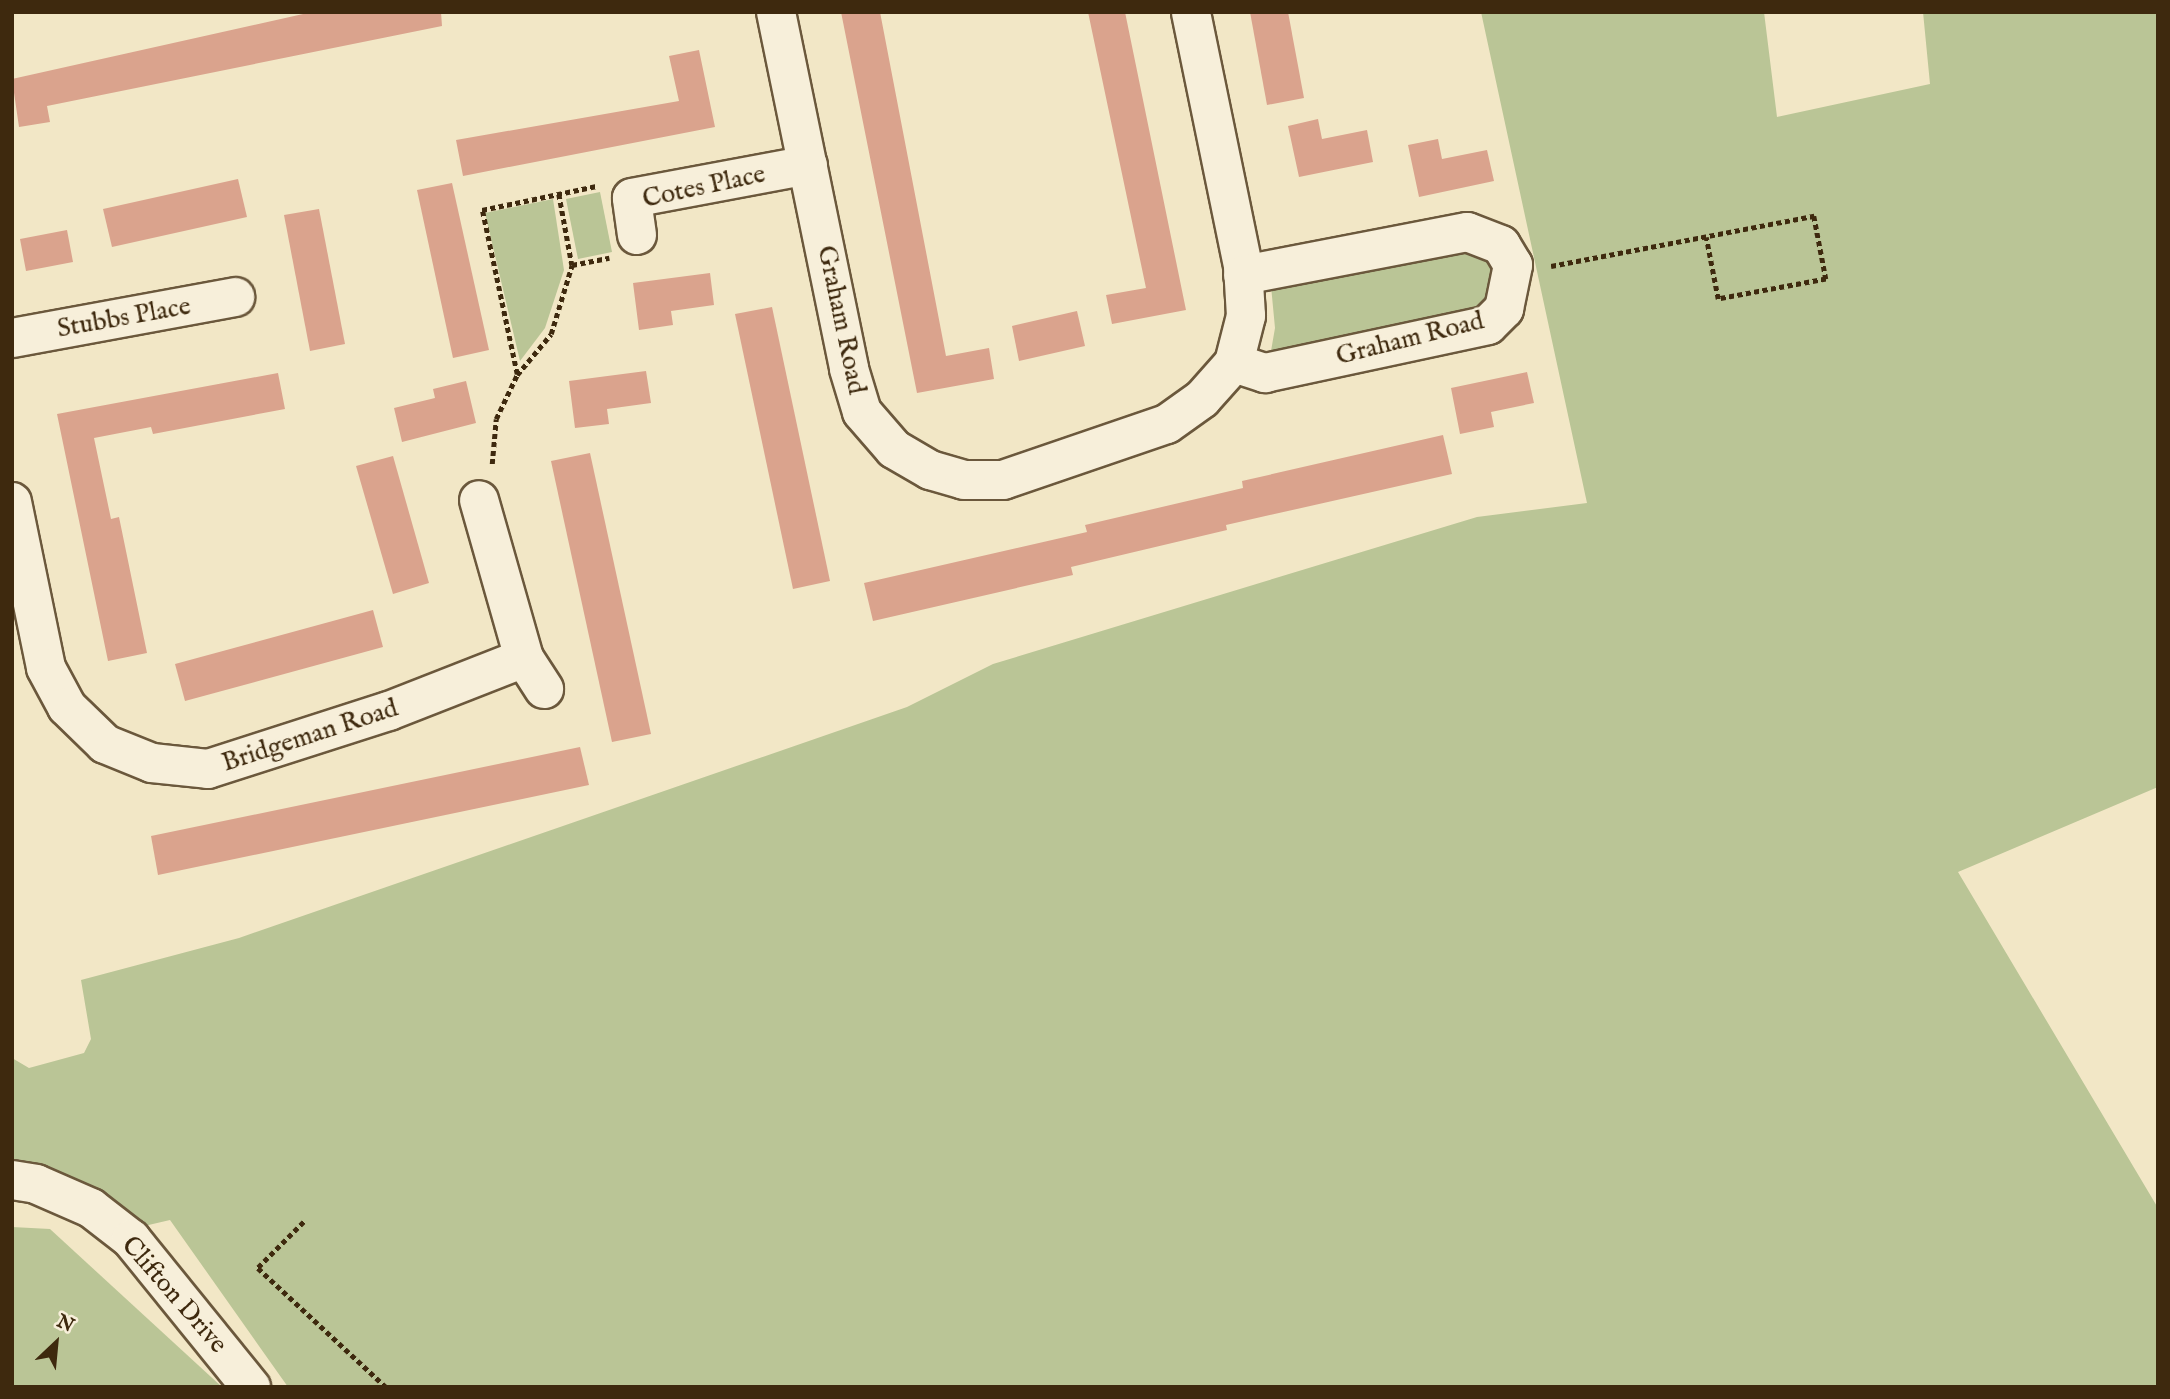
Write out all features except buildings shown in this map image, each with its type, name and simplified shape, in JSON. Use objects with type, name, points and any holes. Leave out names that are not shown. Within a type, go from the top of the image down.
[{"type":"street","name":"Graham Road","points":[[776,12],[862,412],[894,449],[930,470],[964,480],[1003,480],[1167,424],[1202,399],[1234,363],[1246,316],[1243,275],[1191,12]]},
{"type":"street","name":"Cotes Place","points":[[637,235],[632,198],[808,165]]},
{"type":"street","points":[[1243,275],[1467,232],[1501,245],[1514,274]]},
{"type":"street","name":"Graham Road","points":[[1234,363],[1265,373],[1488,326],[1504,309],[1514,274]]},
{"type":"street","name":"Stubbs Place","points":[[12,338],[235,296]]},
{"type":"street","points":[[479,500],[524,658],[544,690]]},
{"type":"street","name":"Bridgeman Road","points":[[12,502],[46,668],[67,707],[105,744],[152,763],[208,769],[239,764],[524,658]]},
{"type":"street","name":"Clifton Drive","points":[[12,1180],[36,1184],[91,1208],[131,1239],[251,1387]]},
{"type":"path","points":[[517,375],[482,210],[628,180],[632,198]]},
{"type":"path","points":[[479,500],[490,484],[496,419],[517,375],[551,334],[572,265],[559,194]]},
{"type":"path","points":[[1514,274],[1814,216],[1826,279],[1718,299],[1706,237]]},
{"type":"path","points":[[572,265],[640,252],[637,235]]},
{"type":"path","points":[[304,1222],[258,1268],[386,1387]]},
{"type":"green space","points":[[1481,12],[1764,12],[1777,117],[1930,84],[1923,12],[2158,12],[2158,787],[1958,872],[2158,1208],[2158,1387],[288,1387],[170,1220],[140,1227],[12,1167],[12,1058],[29,1068],[84,1053],[91,1039],[81,980],[239,938],[907,707],[993,664],[1477,517],[1587,503]]},
{"type":"green space","points":[[600,192],[612,252],[578,259],[566,199]]},
{"type":"green space","points":[[553,199],[564,270],[545,328],[520,361],[485,213]]},
{"type":"green space","points":[[1470,248],[1497,261],[1499,279],[1483,310],[1271,351],[1275,328],[1271,286]]},
{"type":"green space","points":[[12,1227],[50,1229],[222,1387],[12,1387]]}]
